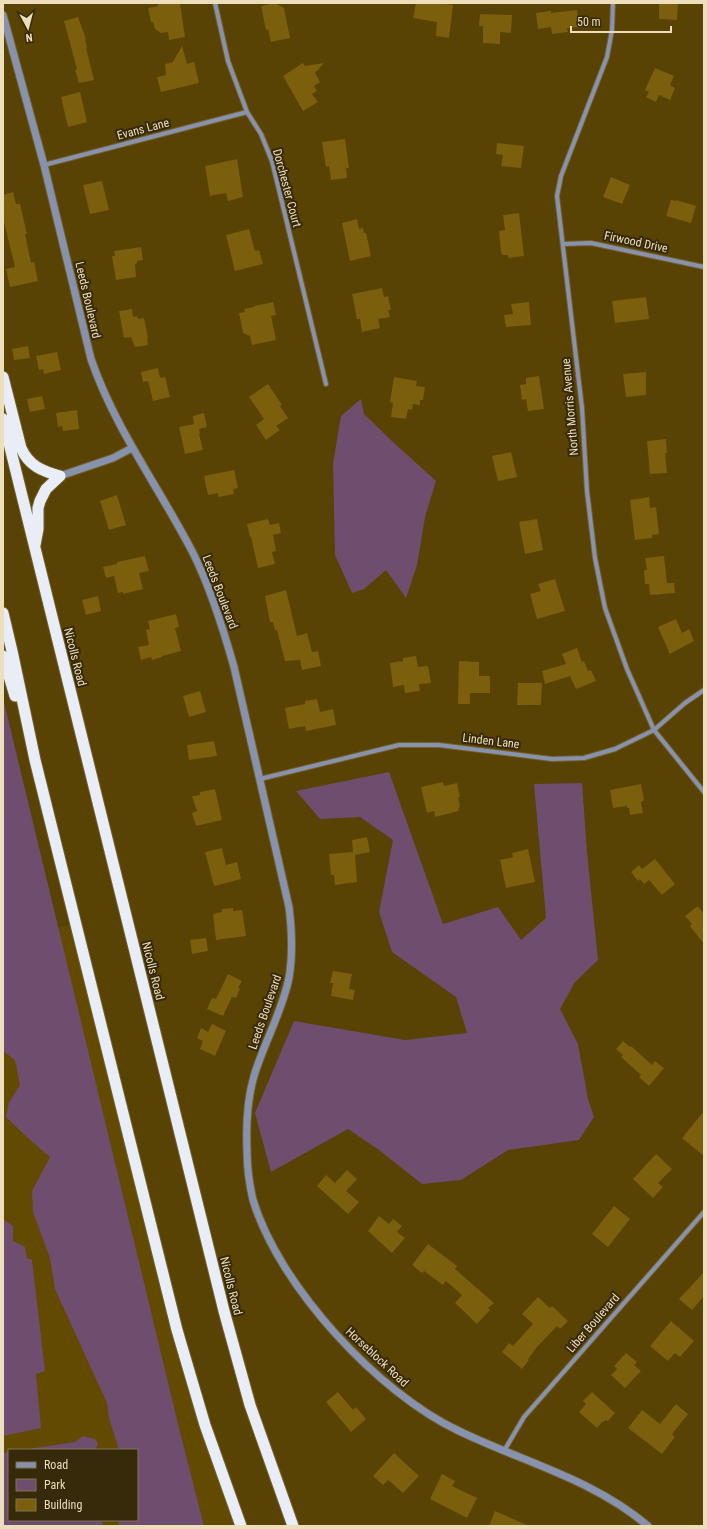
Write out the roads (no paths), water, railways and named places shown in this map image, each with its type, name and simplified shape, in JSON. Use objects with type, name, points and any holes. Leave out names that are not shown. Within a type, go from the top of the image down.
[{"type":"highway","points":[[3,377],[24,455],[39,469],[60,476],[46,489],[40,501],[38,508],[38,529],[35,548]]},
{"type":"highway","name":"Nicolls Road","points":[[3,418],[224,1311],[250,1405],[293,1526]]},
{"type":"highway","points":[[3,613],[35,760],[177,1330],[205,1425],[241,1526]]},
{"type":"highway","points":[[3,656],[35,760]]},
{"type":"street","name":"Dorchester Court","points":[[214,3],[228,61],[247,112],[261,134],[272,161],[326,384]]},
{"type":"street","name":"North Morris Avenue","points":[[613,3],[612,30],[607,57],[561,176],[557,196],[582,408],[587,491],[595,558],[605,608],[627,670],[654,730],[704,792]]},
{"type":"street","name":"Leeds Boulevard","points":[[3,15],[44,165],[91,359],[100,385],[132,448],[193,553],[221,625],[234,667],[289,907],[292,959],[288,980],[254,1075],[250,1093],[246,1128],[249,1180],[253,1199]]},
{"type":"street","name":"Evans Lane","points":[[44,165],[247,112]]},
{"type":"street","name":"Firwood Drive","points":[[563,244],[591,243],[704,267]]},
{"type":"street","points":[[60,476],[113,458],[132,448]]},
{"type":"street","name":"Linden Lane","points":[[260,779],[399,745],[439,745],[552,759],[584,758],[615,750],[654,730],[685,703],[704,690]]},
{"type":"street","name":"Horseblock Road","points":[[253,1199],[266,1233],[287,1270],[322,1316],[365,1363],[386,1383],[435,1419],[458,1431],[504,1451],[577,1480],[620,1504],[648,1526]]},
{"type":"street","name":"Liber Boulevard","points":[[504,1451],[524,1417],[704,1212]]}]
